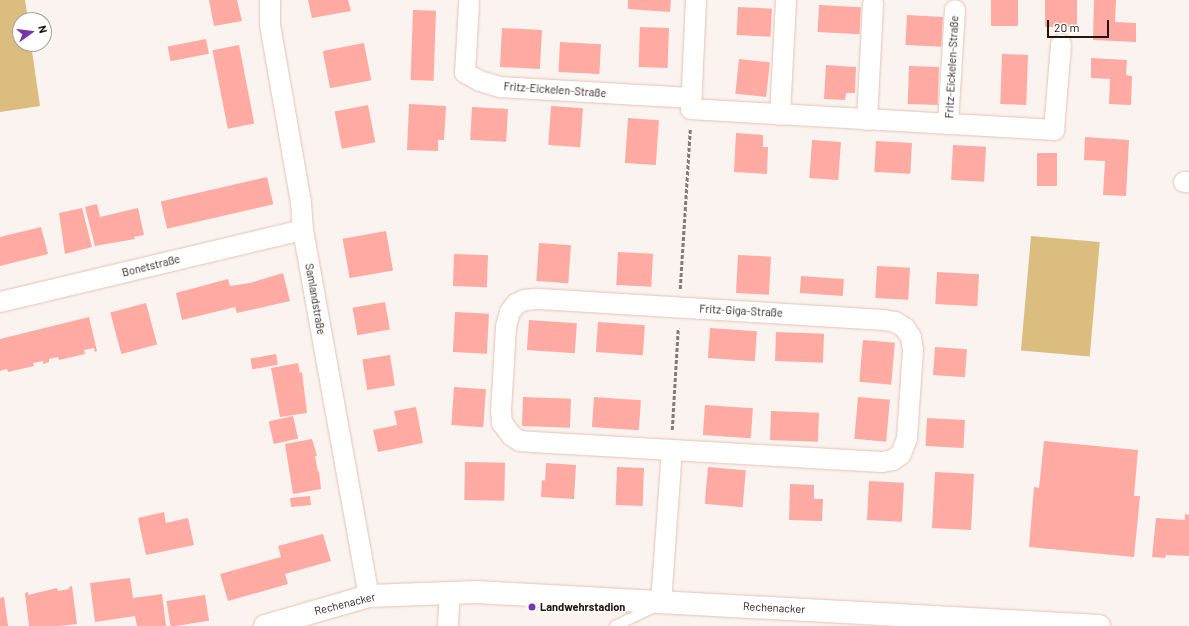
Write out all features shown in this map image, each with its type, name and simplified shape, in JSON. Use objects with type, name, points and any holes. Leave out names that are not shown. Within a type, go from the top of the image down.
[{"type":"street","name":"Samlandstraße","points":[[270,0],[270,25],[301,202],[303,230],[369,596]]},
{"type":"street","points":[[691,104],[696,0]]},
{"type":"street","points":[[780,115],[786,0]]},
{"type":"street","name":"Fritz-Eickelen-Straße","points":[[469,4],[465,73],[480,80],[500,87],[691,104],[780,115],[1054,130],[1060,44]]},
{"type":"street","points":[[867,120],[874,4]]},
{"type":"street","name":"Fritz-Eickelen-Straße","points":[[948,124],[955,10]]},
{"type":"street","name":"Bonetstraße","points":[[0,302],[303,230]]},
{"type":"street","name":"Fritz-Giga-Straße","points":[[536,299],[895,322],[905,328],[911,337],[913,350],[907,438],[901,454],[893,460],[882,462],[672,450],[520,441],[505,429],[502,423],[501,411],[506,327],[510,312],[516,304],[525,300],[536,299]]},
{"type":"street","points":[[661,603],[672,450]]},
{"type":"street","name":"Rechenacker","points":[[265,626],[369,596],[483,592],[1099,626]]},
{"type":"street","points":[[448,626],[450,593]]},
{"type":"lane","points":[[615,626],[661,603]]},
{"type":"path","points":[[672,450],[691,104]]},
{"type":"shaded area","points":[[0,0],[25,0],[27,12],[12,12],[12,52],[32,52],[40,106],[0,112]]},
{"type":"shaded area","points":[[1031,236],[1100,242],[1090,357],[1021,351]]},
{"type":"building","points":[[209,0],[237,0],[242,21],[214,26]]},
{"type":"building","points":[[308,0],[348,0],[351,11],[312,18]]},
{"type":"building","points":[[628,0],[671,0],[670,12],[628,9]]},
{"type":"building","points":[[991,0],[1018,0],[1018,26],[991,26]]},
{"type":"building","points":[[1045,0],[1077,0],[1077,27],[1045,27]]},
{"type":"building","points":[[1094,0],[1116,0],[1115,22],[1136,23],[1136,42],[1093,40]]},
{"type":"building","points":[[819,5],[861,7],[860,34],[818,32]]},
{"type":"building","points":[[738,7],[772,9],[770,37],[737,35]]},
{"type":"building","points":[[413,10],[436,11],[434,81],[411,80]]},
{"type":"building","points":[[907,15],[943,17],[941,47],[905,45]]},
{"type":"building","points":[[640,27],[669,28],[668,68],[639,67]]},
{"type":"building","points":[[502,28],[542,30],[540,69],[500,67]]},
{"type":"building","points":[[206,39],[209,54],[171,61],[168,46]]},
{"type":"building","points":[[560,42],[601,44],[599,74],[558,72]]},
{"type":"building","points":[[364,43],[371,80],[330,88],[323,51]]},
{"type":"building","points":[[239,45],[254,124],[228,129],[212,50]]},
{"type":"building","points":[[1002,54],[1028,55],[1026,105],[1000,104]]},
{"type":"building","points":[[1091,58],[1127,60],[1126,75],[1132,76],[1131,105],[1109,104],[1110,79],[1091,78]]},
{"type":"building","points":[[739,59],[770,62],[766,97],[735,94]]},
{"type":"building","points":[[826,65],[856,67],[855,93],[846,93],[845,100],[824,99]]},
{"type":"building","points":[[909,66],[939,67],[938,105],[908,104]]},
{"type":"building","points":[[409,104],[446,106],[444,140],[438,140],[438,151],[407,150]]},
{"type":"building","points":[[368,105],[375,142],[342,149],[335,111]]},
{"type":"building","points":[[551,106],[583,108],[580,147],[548,145]]},
{"type":"building","points":[[472,107],[508,109],[506,142],[470,140]]},
{"type":"building","points":[[628,118],[659,120],[656,165],[625,163]]},
{"type":"building","points":[[736,133],[763,135],[763,147],[768,147],[767,174],[734,172]]},
{"type":"building","points":[[1085,137],[1129,140],[1126,196],[1103,195],[1105,161],[1084,160]]},
{"type":"building","points":[[812,140],[841,142],[838,180],[809,178]]},
{"type":"building","points":[[876,141],[912,143],[910,174],[874,172]]},
{"type":"building","points":[[953,145],[986,147],[984,182],[951,180]]},
{"type":"building","points":[[1037,153],[1057,153],[1057,186],[1037,186]]},
{"type":"building","points":[[267,177],[273,204],[167,229],[161,202]]},
{"type":"building","points":[[97,204],[100,217],[138,208],[144,235],[134,237],[135,239],[95,246],[85,207]]},
{"type":"building","points":[[82,208],[92,247],[65,254],[59,213]]},
{"type":"building","points":[[41,227],[48,254],[0,266],[0,237]]},
{"type":"building","points":[[386,231],[393,270],[350,278],[343,239]]},
{"type":"building","points":[[539,243],[571,245],[568,283],[536,281]]},
{"type":"building","points":[[618,252],[653,254],[651,287],[616,285]]},
{"type":"building","points":[[454,254],[488,255],[487,287],[453,286]]},
{"type":"building","points":[[738,255],[771,257],[769,295],[736,293]]},
{"type":"building","points":[[877,266],[910,268],[908,300],[875,298]]},
{"type":"building","points":[[937,272],[979,274],[977,306],[935,304]]},
{"type":"building","points":[[283,273],[290,301],[237,313],[235,307],[182,320],[176,293],[228,279],[230,286],[250,283]]},
{"type":"building","points":[[801,276],[844,279],[843,296],[800,293]]},
{"type":"building","points":[[385,302],[390,330],[357,335],[353,308]]},
{"type":"building","points":[[146,303],[157,345],[121,354],[110,313]]},
{"type":"building","points":[[455,312],[489,314],[487,354],[453,352]]},
{"type":"building","points":[[89,317],[97,351],[95,352],[94,348],[84,350],[85,354],[59,360],[58,357],[49,359],[49,362],[43,364],[43,361],[33,363],[34,366],[8,372],[7,369],[0,371],[0,339]]},
{"type":"building","points":[[529,320],[577,323],[575,353],[527,350]]},
{"type":"building","points":[[598,322],[645,325],[643,355],[596,352]]},
{"type":"building","points":[[710,328],[757,331],[755,361],[708,358]]},
{"type":"building","points":[[776,332],[824,334],[823,363],[775,361]]},
{"type":"building","points":[[863,340],[895,343],[891,385],[859,382]]},
{"type":"building","points":[[935,347],[967,349],[965,377],[933,375]]},
{"type":"building","points":[[276,354],[278,365],[252,369],[250,359]]},
{"type":"building","points":[[390,355],[395,386],[367,390],[362,359]]},
{"type":"building","points":[[298,363],[300,373],[302,372],[307,413],[280,417],[271,368]]},
{"type":"building","points":[[454,387],[486,389],[483,427],[451,425]]},
{"type":"building","points":[[523,397],[571,399],[570,428],[522,426]]},
{"type":"building","points":[[594,397],[641,400],[639,430],[592,427]]},
{"type":"building","points":[[858,397],[890,400],[886,442],[854,439]]},
{"type":"building","points":[[705,405],[753,408],[751,438],[703,435]]},
{"type":"building","points":[[416,407],[423,443],[378,452],[373,430],[397,425],[394,411]]},
{"type":"building","points":[[771,411],[819,413],[818,442],[770,440]]},
{"type":"building","points":[[293,416],[298,438],[274,444],[269,422]]},
{"type":"building","points":[[927,418],[965,420],[963,448],[926,446]]},
{"type":"building","points":[[312,439],[317,456],[315,456],[318,472],[319,471],[321,489],[293,494],[285,444]]},
{"type":"building","points":[[1044,441],[1138,450],[1134,496],[1140,496],[1134,557],[1029,547],[1034,487],[1039,488]]},
{"type":"building","points":[[465,462],[505,463],[504,501],[464,500]]},
{"type":"building","points":[[546,463],[576,465],[574,499],[541,497],[542,480],[545,481]]},
{"type":"building","points":[[617,467],[644,468],[643,506],[616,505]]},
{"type":"building","points":[[708,467],[746,470],[743,507],[705,504]]},
{"type":"building","points":[[935,472],[974,474],[971,530],[932,528]]},
{"type":"building","points":[[869,481],[904,483],[902,522],[867,520]]},
{"type":"building","points":[[790,484],[814,485],[814,499],[823,499],[822,521],[789,520]]},
{"type":"building","points":[[310,496],[311,505],[291,507],[290,498]]},
{"type":"building","points":[[164,512],[166,523],[188,518],[194,545],[146,555],[138,518]]},
{"type":"building","points":[[1185,514],[1189,515],[1189,556],[1166,555],[1165,558],[1152,557],[1156,518],[1185,520]]},
{"type":"building","points":[[323,534],[331,561],[285,574],[288,584],[228,601],[220,574],[281,557],[278,546]]},
{"type":"building","points":[[130,578],[133,598],[162,594],[166,626],[137,626],[135,616],[95,622],[90,583]]},
{"type":"building","points":[[72,586],[77,624],[59,626],[29,626],[25,593],[28,592],[28,595],[57,588],[58,591],[69,589],[69,587]]},
{"type":"building","points":[[205,595],[209,621],[170,626],[166,601]]},
{"type":"building","points":[[4,597],[8,626],[0,626],[0,598]]},
{"type":"place","name":"Landwehrstadion","points":[[532,607]]}]
